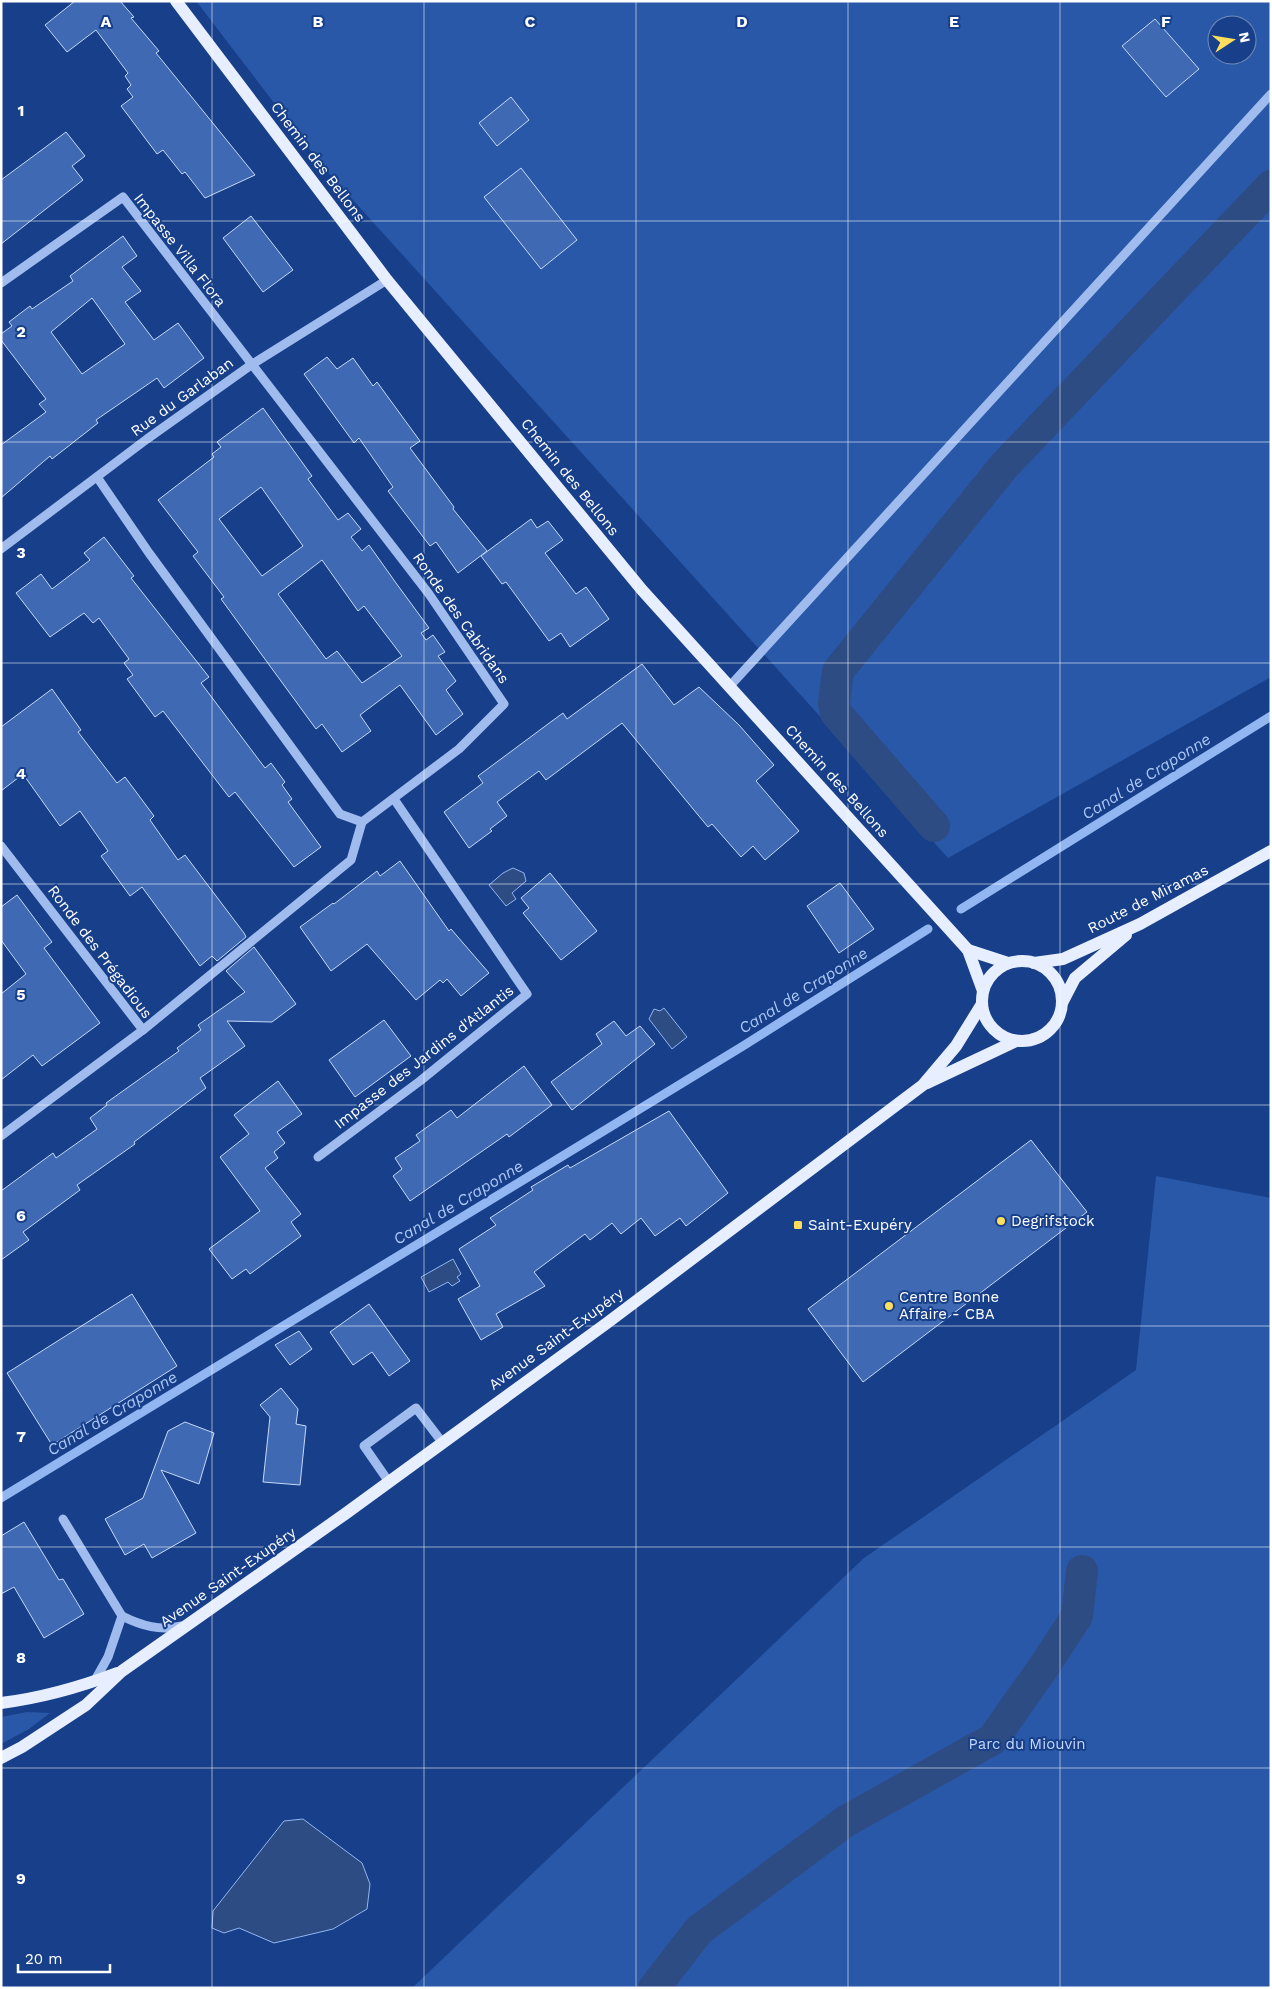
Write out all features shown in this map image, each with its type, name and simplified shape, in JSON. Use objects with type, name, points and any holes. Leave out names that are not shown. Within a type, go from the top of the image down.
[{"type":"main road","name":"Chemin des Bellons","points":[[176,1],[387,280],[642,590],[968,950],[983,991]]},
{"type":"main road","name":"Route de Miramas","points":[[1034,963],[1063,959],[1140,924],[1271,852]]},
{"type":"main road","points":[[923,1085],[1016,1041],[1042,1036],[1052,1027],[1059,1016],[1062,1003],[1075,978],[1140,924]]},
{"type":"main road","name":"Chemin des Bellons","points":[[968,950],[1008,963]]},
{"type":"main road","points":[[1008,963],[1021,960],[1046,968],[1055,978],[1060,990],[1062,1003]]},
{"type":"main road","name":"Avenue Saint-Exupéry","points":[[1008,963],[997,969],[988,978],[983,991],[982,1004],[985,1017],[992,1028],[1003,1036],[1016,1041]]},
{"type":"main road","name":"Avenue Saint-Exupéry","points":[[1,1758],[22,1747],[86,1705],[122,1672],[389,1482],[614,1318],[923,1085],[956,1046],[982,1004]]},
{"type":"main road","name":"Avenue Saint-Exupéry","points":[[1,1703],[31,1698],[94,1682],[122,1672]]},
{"type":"street","points":[[729,687],[1271,94]]},
{"type":"street","name":"Impasse Villa Flora","points":[[1,283],[123,197],[251,365]]},
{"type":"street","name":"Rue du Garlaban","points":[[1,549],[97,476],[251,365],[387,280]]},
{"type":"street","name":"Ronde des Cabridans","points":[[251,365],[430,594],[504,704],[459,749],[362,822]]},
{"type":"street","points":[[97,476],[149,553],[340,814],[362,822],[351,860],[144,1030]]},
{"type":"street","name":"Impasse des Jardins d'Atlantis","points":[[318,1157],[420,1081],[527,994],[394,798]]},
{"type":"street","name":"Ronde des Prégadious","points":[[1,846],[144,1030],[1,1136]]},
{"type":"street","points":[[389,1482],[364,1446],[416,1408],[442,1442]]},
{"type":"street","points":[[63,1519],[122,1616],[140,1625],[167,1630],[189,1624]]},
{"type":"street","points":[[94,1682],[108,1657],[122,1616]]},
{"type":"green space","points":[[196,1],[1271,1],[1271,677],[948,858],[324,168]]},
{"type":"green space","name":"Parc du Miouvin","points":[[1156,1176],[1271,1198],[1271,1988],[412,1988],[864,1558],[1136,1370]]},
{"type":"green space","points":[[27,1712],[50,1713],[29,1729],[1,1744],[1,1717]]},
{"type":"shaded area","points":[[513,868],[524,873],[526,881],[512,893],[516,899],[506,906],[489,885],[503,873]]},
{"type":"shaded area","points":[[664,1008],[687,1037],[672,1049],[649,1019],[654,1009],[660,1011]]},
{"type":"shaded area","points":[[453,1259],[461,1274],[457,1277],[460,1281],[452,1286],[448,1282],[429,1292],[421,1277]]},
{"type":"shaded area","points":[[303,1819],[362,1863],[370,1884],[367,1909],[333,1929],[274,1943],[239,1928],[224,1933],[212,1928],[213,1911],[284,1821]]},
{"type":"building","points":[[75,1],[120,1],[134,17],[131,18],[159,51],[156,53],[255,175],[205,198],[185,172],[182,174],[163,150],[157,154],[121,106],[133,97],[127,89],[131,85],[125,76],[128,73],[96,30],[67,52],[45,25]]},
{"type":"building","points":[[1155,19],[1199,69],[1166,97],[1122,46]]},
{"type":"building","points":[[511,97],[529,120],[497,146],[479,123]]},
{"type":"building","points":[[66,132],[85,156],[72,166],[83,180],[1,244],[1,180]]},
{"type":"building","points":[[521,168],[577,240],[541,269],[484,197]]},
{"type":"building","points":[[251,216],[293,270],[263,292],[223,238]]},
{"type":"building","points":[[123,236],[137,256],[122,267],[141,291],[125,302],[154,340],[178,323],[204,358],[164,388],[157,378],[96,420],[98,423],[52,459],[50,456],[1,498],[1,445],[46,412],[39,404],[46,399],[1,340],[1,334],[12,326],[9,322],[30,306],[32,309],[73,281],[70,276]],"holes":[[[92,298],[125,344],[82,374],[51,332]]]},
{"type":"building","points":[[327,357],[337,369],[353,358],[373,386],[377,382],[420,441],[410,448],[454,507],[453,509],[487,551],[458,573],[436,542],[430,546],[388,491],[393,487],[359,438],[354,443],[304,374]]},
{"type":"building","points":[[263,408],[312,476],[308,479],[338,520],[348,513],[361,529],[351,537],[362,551],[369,545],[429,628],[421,633],[426,640],[433,635],[445,652],[438,656],[456,681],[446,690],[463,714],[436,735],[400,685],[360,715],[371,731],[342,752],[322,724],[316,729],[221,599],[224,597],[193,556],[198,552],[158,500],[214,457],[212,454],[221,447],[217,442]],"holes":[[[261,487],[303,546],[262,576],[219,519]],[[322,560],[358,611],[364,606],[402,656],[362,683],[337,651],[326,659],[278,594]]]},
{"type":"building","points":[[531,519],[537,528],[548,521],[563,540],[545,553],[576,594],[586,587],[609,619],[570,647],[561,633],[549,641],[506,582],[502,584],[481,556]]},
{"type":"building","points":[[104,537],[134,576],[131,578],[209,677],[201,683],[265,768],[271,763],[285,782],[282,785],[292,799],[288,802],[321,847],[294,867],[235,792],[229,797],[163,711],[155,717],[127,679],[133,675],[124,663],[129,659],[99,618],[93,623],[84,613],[50,637],[16,593],[41,574],[52,589],[90,560],[84,553]]},
{"type":"building","points":[[642,664],[674,705],[699,687],[739,725],[774,765],[756,781],[799,831],[765,860],[753,846],[741,857],[712,824],[708,827],[622,723],[546,780],[539,771],[497,802],[507,816],[490,829],[492,831],[469,848],[444,812],[483,783],[478,776],[563,713],[567,719]]},
{"type":"building","points":[[52,689],[81,730],[78,732],[117,783],[125,777],[154,816],[150,820],[178,860],[185,855],[244,933],[246,937],[217,961],[212,956],[200,966],[142,887],[130,896],[101,856],[108,851],[80,811],[60,826],[23,774],[1,791],[1,727]]},
{"type":"building","points":[[400,861],[449,931],[451,929],[489,973],[461,996],[447,979],[443,983],[440,980],[416,1000],[367,944],[331,971],[300,927],[377,871],[380,876]]},
{"type":"building","points":[[550,873],[597,931],[561,960],[523,913],[529,908],[521,898]]},
{"type":"building","points":[[840,883],[874,929],[839,953],[807,906]]},
{"type":"building","points":[[17,895],[52,942],[44,948],[100,1023],[42,1066],[33,1055],[1,1080],[1,994],[26,974],[1,940],[1,907]]},
{"type":"building","points":[[254,947],[296,1004],[272,1022],[227,1021],[245,1046],[200,1078],[206,1088],[134,1142],[135,1144],[77,1185],[80,1190],[23,1232],[29,1240],[1,1260],[1,1191],[53,1153],[56,1158],[97,1129],[90,1118],[107,1105],[106,1103],[179,1051],[177,1048],[201,1030],[198,1025],[245,992],[226,971]]},
{"type":"building","points":[[384,1020],[411,1056],[355,1097],[329,1060]]},
{"type":"building","points":[[614,1021],[626,1036],[640,1026],[655,1044],[572,1110],[551,1082],[602,1044],[596,1034]]},
{"type":"building","points":[[524,1066],[552,1105],[509,1137],[507,1134],[410,1201],[393,1176],[402,1169],[395,1158],[420,1141],[416,1135],[451,1110],[457,1118]]},
{"type":"building","points":[[278,1081],[302,1114],[277,1132],[285,1143],[274,1152],[278,1158],[265,1168],[301,1214],[291,1222],[301,1236],[250,1274],[246,1269],[232,1279],[209,1249],[260,1211],[220,1157],[249,1134],[234,1115]]},
{"type":"building","points":[[669,1111],[728,1193],[686,1226],[680,1218],[655,1236],[641,1218],[621,1234],[612,1223],[590,1240],[585,1234],[534,1272],[545,1286],[496,1314],[503,1327],[481,1340],[458,1299],[480,1286],[459,1249],[496,1225],[490,1218],[533,1190],[531,1187],[568,1165],[570,1168]]},
{"type":"building","points":[[1031,1140],[1087,1212],[863,1382],[808,1309]]},
{"type":"building","points":[[132,1294],[177,1366],[52,1445],[7,1373]]},
{"type":"building","points":[[369,1304],[410,1361],[389,1376],[372,1352],[353,1365],[330,1332]]},
{"type":"building","points":[[299,1331],[312,1349],[290,1365],[275,1345]]},
{"type":"building","points":[[281,1388],[298,1409],[296,1424],[306,1426],[300,1485],[263,1482],[270,1417],[260,1405]]},
{"type":"building","points":[[185,1422],[214,1433],[199,1484],[161,1470],[196,1533],[152,1558],[144,1544],[125,1555],[105,1519],[143,1498],[168,1431]]},
{"type":"building","points":[[24,1522],[59,1580],[63,1579],[84,1614],[44,1638],[14,1587],[1,1594],[1,1536]]},
{"type":"waterway","points":[[934,826],[836,713],[834,703],[838,671],[1004,466],[1271,186]]},
{"type":"waterway","name":"Canal de Craponne","points":[[961,909],[1271,716]]},
{"type":"waterway","name":"Canal de Craponne","points":[[1,1498],[743,1046],[928,929]]},
{"type":"waterway","points":[[654,1988],[699,1930],[846,1821],[993,1739],[1077,1616],[1082,1571]]},
{"type":"place","name":"Degrifstock","points":[[1001,1221]]},
{"type":"place","name":"Saint-Exupéry","points":[[798,1225]]},
{"type":"place","name":"Centre Bonne Affaire - CBA","points":[[889,1306]]}]
